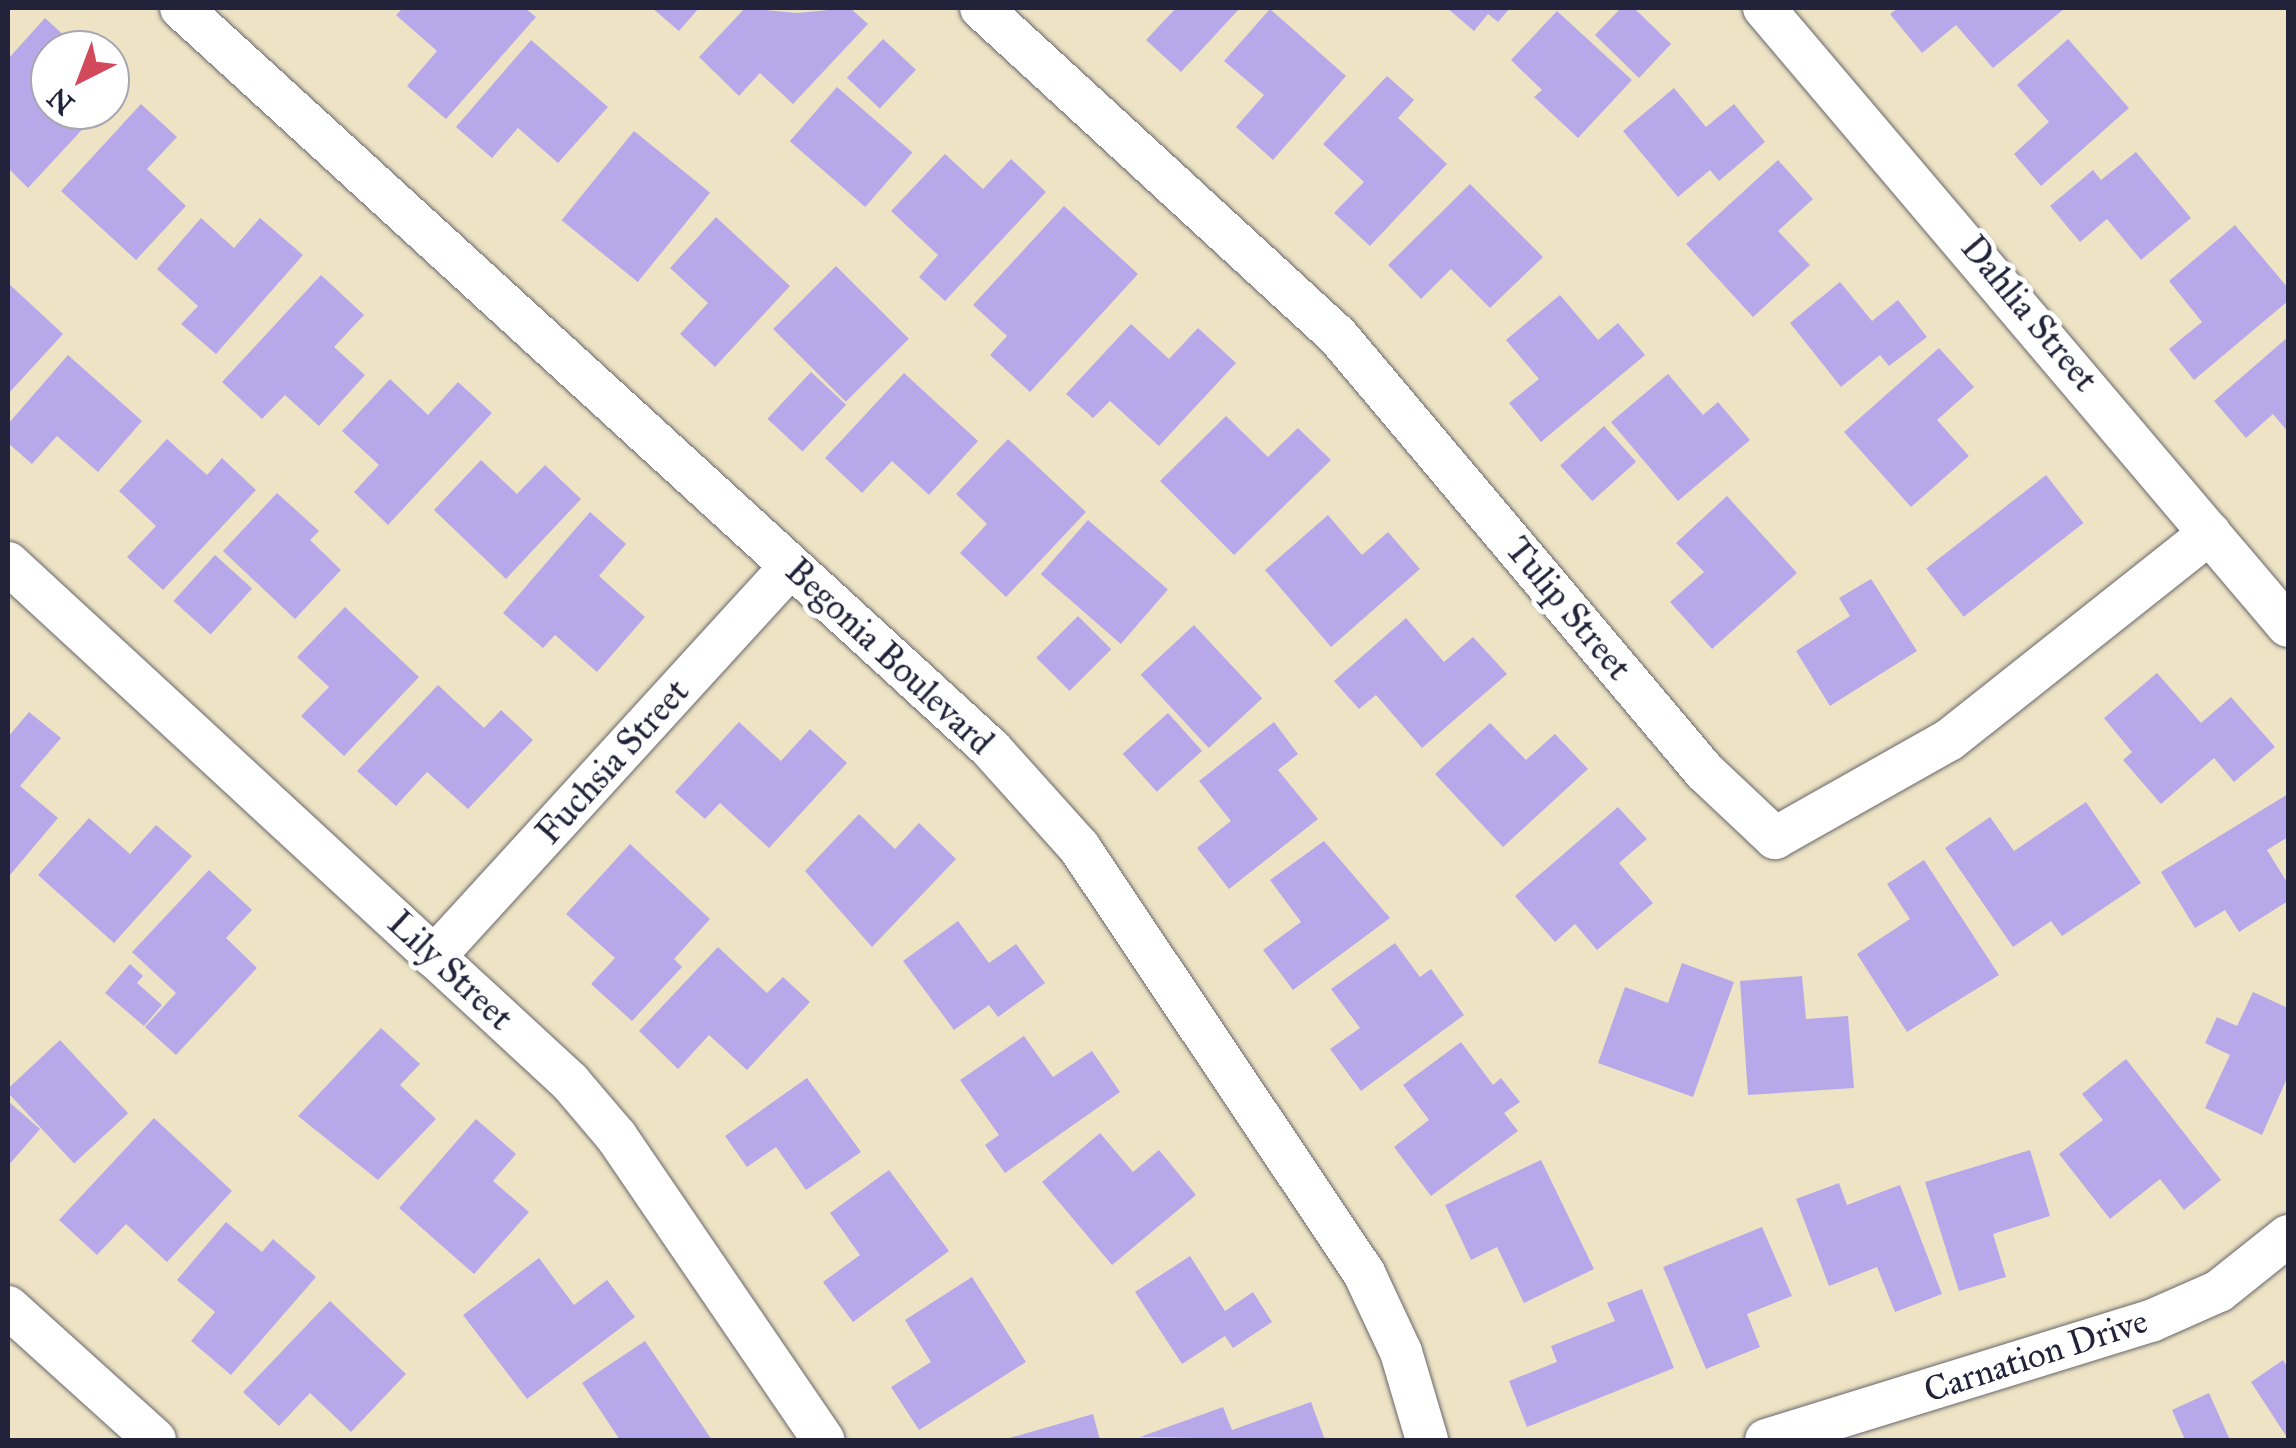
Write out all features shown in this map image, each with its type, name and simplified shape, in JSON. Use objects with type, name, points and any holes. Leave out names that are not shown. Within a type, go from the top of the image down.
[{"type":"street","name":"Begonia Boulevard","points":[[181,8],[991,750],[1078,847],[1364,1274],[1401,1352],[1427,1440]]},
{"type":"street","name":"Tulip Street","points":[[981,8],[1336,334],[1704,771],[1775,838],[1949,740],[2047,669],[2210,532]]},
{"type":"street","name":"Dahlia Street","points":[[1764,8],[2288,626]]},
{"type":"street","name":"Lily Street","points":[[8,563],[570,1082],[616,1136],[823,1440]]},
{"type":"street","name":"Fuchsia Street","points":[[434,957],[791,566]]},
{"type":"street","name":"Carnation Drive","points":[[1766,1440],[2151,1321],[2219,1290],[2288,1236]]},
{"type":"street","points":[[8,1306],[154,1440]]},
{"type":"building","points":[[403,8],[525,8],[536,17],[446,119],[407,86],[437,51],[396,15]]},
{"type":"building","points":[[652,8],[699,8],[679,31]]},
{"type":"building","points":[[745,8],[797,13],[850,8],[868,24],[793,104],[760,73],[739,96],[699,57]]},
{"type":"building","points":[[1176,8],[1240,8],[1181,72],[1146,40]]},
{"type":"building","points":[[1447,8],[1510,8],[1498,22],[1488,14],[1474,31]]},
{"type":"building","points":[[1621,8],[1634,8],[1671,44],[1639,78],[1595,35]]},
{"type":"building","points":[[1898,8],[2065,8],[1993,68],[1956,25],[1922,53],[1890,14]]},
{"type":"building","points":[[1270,9],[1346,76],[1273,160],[1236,127],[1264,95],[1224,61]]},
{"type":"building","points":[[1557,11],[1632,80],[1578,138],[1534,97],[1542,90],[1511,60]]},
{"type":"building","points":[[45,18],[58,30],[34,30]]},
{"type":"building","points":[[30,35],[30,130],[82,130],[28,188],[8,168],[8,59]]},
{"type":"building","points":[[883,39],[916,70],[880,108],[847,78]]},
{"type":"building","points":[[2068,39],[2129,108],[2041,186],[2014,154],[2049,122],[2017,85]]},
{"type":"building","points":[[531,40],[608,107],[558,163],[518,128],[492,158],[456,127]]},
{"type":"building","points":[[1387,76],[1414,100],[1398,118],[1447,164],[1370,246],[1334,213],[1364,182],[1323,144]]},
{"type":"building","points":[[837,87],[912,153],[865,207],[790,141]]},
{"type":"building","points":[[1674,88],[1706,127],[1734,104],[1765,142],[1719,181],[1710,170],[1678,197],[1623,131]]},
{"type":"building","points":[[141,104],[177,137],[147,169],[186,206],[136,260],[61,191],[117,130],[130,130],[130,116]]},
{"type":"building","points":[[634,131],[710,193],[638,282],[562,220]]},
{"type":"building","points":[[2136,152],[2191,218],[2141,260],[2107,219],[2080,242],[2050,206],[2093,170],[2101,180]]},
{"type":"building","points":[[945,154],[983,189],[1011,159],[1046,192],[945,301],[919,277],[938,255],[891,211]]},
{"type":"building","points":[[1778,160],[1813,199],[1778,231],[1810,265],[1753,317],[1686,244]]},
{"type":"building","points":[[1470,184],[1543,257],[1490,308],[1451,269],[1421,299],[1388,265]]},
{"type":"building","points":[[1064,206],[1138,274],[1030,392],[990,355],[1007,336],[973,305]]},
{"type":"building","points":[[716,217],[790,286],[715,367],[680,334],[708,303],[670,268]]},
{"type":"building","points":[[201,218],[234,248],[260,218],[303,255],[216,354],[181,324],[198,306],[157,269]]},
{"type":"building","points":[[2235,225],[2288,288],[2288,301],[2194,380],[2169,349],[2202,322],[2169,281]]},
{"type":"building","points":[[836,266],[909,339],[846,402],[773,329]]},
{"type":"building","points":[[321,275],[364,315],[334,347],[365,375],[319,426],[285,395],[262,419],[222,382]]},
{"type":"building","points":[[1840,282],[1872,321],[1898,300],[1927,337],[1889,366],[1880,355],[1841,387],[1790,323]]},
{"type":"building","points":[[8,283],[63,334],[8,394]]},
{"type":"building","points":[[1560,295],[1598,340],[1618,323],[1645,355],[1541,442],[1509,403],[1539,379],[1506,340]]},
{"type":"building","points":[[1131,324],[1169,359],[1198,328],[1236,363],[1159,446],[1110,401],[1093,418],[1066,394]]},
{"type":"building","points":[[2288,337],[2288,432],[2273,414],[2246,438],[2214,401]]},
{"type":"building","points":[[1939,348],[1974,387],[1937,420],[1969,456],[1911,507],[1844,432]]},
{"type":"building","points":[[68,355],[142,421],[98,472],[57,436],[32,464],[8,443],[8,424]]},
{"type":"building","points":[[811,372],[846,405],[802,452],[767,419]]},
{"type":"building","points":[[904,373],[978,441],[929,495],[892,461],[862,493],[825,458]]},
{"type":"building","points":[[1668,374],[1703,415],[1718,402],[1750,440],[1678,501],[1611,422]]},
{"type":"building","points":[[390,379],[428,415],[458,382],[492,413],[388,525],[354,492],[379,465],[342,431]]},
{"type":"building","points":[[1226,416],[1268,457],[1298,428],[1331,460],[1234,555],[1160,481]]},
{"type":"building","points":[[1604,426],[1636,462],[1592,501],[1560,465]]},
{"type":"building","points":[[167,439],[207,475],[222,458],[256,490],[163,590],[127,557],[156,526],[119,491]]},
{"type":"building","points":[[1008,439],[1086,512],[1006,597],[960,553],[987,524],[956,494]]},
{"type":"building","points":[[481,460],[517,494],[545,465],[581,499],[506,579],[434,510]]},
{"type":"building","points":[[2046,475],[2084,523],[1964,617],[1926,569]]},
{"type":"building","points":[[277,493],[319,531],[310,540],[341,570],[295,619],[223,551]]},
{"type":"building","points":[[1727,496],[1797,573],[1712,649],[1670,602],[1704,572],[1676,543]]},
{"type":"building","points":[[590,512],[626,544],[599,576],[645,617],[597,672],[555,635],[543,648],[503,613]]},
{"type":"building","points":[[1328,515],[1362,555],[1388,532],[1420,569],[1331,647],[1265,570]]},
{"type":"building","points":[[1088,520],[1168,590],[1121,644],[1041,574]]},
{"type":"building","points":[[215,555],[252,588],[211,635],[174,601]]},
{"type":"building","points":[[1871,579],[1917,651],[1830,706],[1796,651],[1850,616],[1839,598]]},
{"type":"building","points":[[345,607],[419,677],[344,756],[301,716],[329,687],[297,657]]},
{"type":"building","points":[[1078,616],[1111,649],[1070,691],[1036,658]]},
{"type":"building","points":[[1406,618],[1444,662],[1473,637],[1507,674],[1422,748],[1376,695],[1359,709],[1334,681]]},
{"type":"building","points":[[1194,625],[1262,698],[1209,748],[1141,675]]},
{"type":"building","points":[[2157,673],[2201,723],[2231,697],[2275,747],[2234,782],[2214,758],[2161,804],[2123,760],[2132,752],[2104,718]]},
{"type":"building","points":[[438,685],[484,728],[501,710],[533,740],[468,809],[427,772],[396,806],[357,771]]},
{"type":"building","points":[[29,712],[61,738],[20,786],[58,818],[10,875],[8,737]]},
{"type":"building","points":[[1168,713],[1202,751],[1157,792],[1123,754]]},
{"type":"building","points":[[739,722],[781,761],[810,729],[847,763],[769,848],[720,803],[705,819],[675,792]]},
{"type":"building","points":[[1274,722],[1298,754],[1278,770],[1318,819],[1229,889],[1197,848],[1231,821],[1199,781]]},
{"type":"building","points":[[1490,723],[1526,760],[1555,734],[1588,769],[1503,847],[1435,774]]},
{"type":"building","points":[[2288,794],[2288,837],[2267,850],[2288,884],[2288,901],[2239,932],[2225,910],[2195,928],[2161,872]]},
{"type":"building","points":[[2086,802],[2141,883],[2062,936],[2051,921],[2013,947],[1945,848],[1990,817],[2014,851]]},
{"type":"building","points":[[1618,807],[1647,839],[1619,863],[1653,903],[1597,950],[1575,924],[1555,942],[1515,896]]},
{"type":"building","points":[[859,814],[895,849],[919,823],[956,859],[872,947],[805,871]]},
{"type":"building","points":[[89,818],[130,854],[156,825],[192,856],[114,943],[38,875]]},
{"type":"building","points":[[1324,841],[1390,918],[1293,990],[1263,950],[1301,922],[1270,880]]},
{"type":"building","points":[[630,844],[710,919],[674,959],[682,967],[632,1021],[591,984],[615,958],[566,914]]},
{"type":"building","points":[[1924,860],[1999,975],[1907,1032],[1857,954],[1910,919],[1887,884]]},
{"type":"building","points":[[209,870],[252,910],[226,938],[257,968],[176,1055],[145,1027],[176,993],[132,952]]},
{"type":"building","points":[[958,921],[989,963],[1016,944],[1045,983],[998,1017],[989,1005],[954,1030],[903,961]]},
{"type":"building","points":[[1395,943],[1420,977],[1431,969],[1464,1015],[1361,1091],[1330,1049],[1360,1028],[1331,989]]},
{"type":"building","points":[[718,947],[767,993],[783,977],[810,1002],[747,1070],[709,1035],[678,1069],[639,1031]]},
{"type":"building","points":[[1682,963],[1734,982],[1693,1097],[1598,1063],[1625,987],[1668,1003]]},
{"type":"building","points":[[130,964],[143,976],[137,983],[162,1005],[144,1026],[105,993]]},
{"type":"building","points":[[1802,976],[1806,1019],[1848,1016],[1854,1088],[1748,1095],[1740,981]]},
{"type":"building","points":[[2253,992],[2288,1008],[2288,1076],[2262,1135],[2205,1108],[2230,1055],[2205,1043],[2217,1017],[2237,1026]]},
{"type":"building","points":[[381,1028],[420,1064],[400,1085],[436,1119],[378,1180],[298,1116]]},
{"type":"building","points":[[1024,1036],[1053,1077],[1092,1051],[1120,1092],[1005,1173],[985,1145],[999,1135],[960,1080]]},
{"type":"building","points":[[60,1040],[128,1113],[74,1164],[8,1093]]},
{"type":"building","points":[[1461,1042],[1493,1085],[1501,1078],[1520,1102],[1504,1113],[1518,1131],[1431,1196],[1394,1147],[1429,1120],[1403,1085]]},
{"type":"building","points":[[2126,1059],[2221,1180],[2184,1210],[2160,1179],[2110,1219],[2059,1154],[2103,1120],[2082,1094]]},
{"type":"building","points":[[807,1078],[861,1152],[806,1190],[776,1147],[747,1167],[725,1136]]},
{"type":"building","points":[[8,1101],[40,1129],[8,1166]]},
{"type":"building","points":[[154,1118],[232,1191],[167,1262],[126,1224],[97,1255],[59,1220]]},
{"type":"building","points":[[476,1119],[516,1154],[493,1181],[529,1212],[474,1274],[399,1208]]},
{"type":"building","points":[[1100,1133],[1133,1172],[1159,1150],[1196,1195],[1112,1265],[1042,1182]]},
{"type":"building","points":[[2030,1150],[2050,1216],[1993,1234],[2006,1277],[1959,1291],[1925,1182]]},
{"type":"building","points":[[1541,1160],[1594,1269],[1524,1303],[1497,1247],[1471,1260],[1445,1205]]},
{"type":"building","points":[[889,1170],[949,1251],[853,1322],[823,1282],[860,1255],[830,1213]]},
{"type":"building","points":[[1839,1183],[1847,1205],[1900,1185],[1942,1294],[1895,1312],[1877,1267],[1829,1286],[1796,1199]]},
{"type":"building","points":[[226,1222],[262,1252],[273,1239],[316,1277],[231,1375],[191,1341],[215,1312],[177,1280]]},
{"type":"building","points":[[1762,1227],[1792,1296],[1747,1314],[1760,1347],[1706,1369],[1663,1267]]},
{"type":"building","points":[[1190,1256],[1225,1311],[1253,1292],[1272,1322],[1233,1348],[1225,1336],[1182,1364],[1135,1292]]},
{"type":"building","points":[[539,1258],[574,1305],[607,1280],[635,1317],[527,1399],[463,1315]]},
{"type":"building","points":[[972,1277],[1026,1362],[919,1430],[891,1387],[931,1362],[905,1320]]},
{"type":"building","points":[[1642,1289],[1674,1368],[1527,1427],[1509,1381],[1557,1362],[1551,1346],[1615,1321],[1607,1303]]},
{"type":"building","points":[[330,1301],[406,1374],[351,1432],[310,1393],[279,1426],[243,1392]]},
{"type":"building","points":[[645,1341],[712,1440],[620,1440],[582,1383]]},
{"type":"building","points":[[2283,1360],[2288,1368],[2288,1439],[2251,1382]]},
{"type":"building","points":[[2209,1393],[2230,1440],[2185,1440],[2172,1410]]},
{"type":"building","points":[[1311,1402],[1325,1440],[1140,1437],[1223,1407],[1232,1430]]},
{"type":"building","points":[[1093,1414],[1100,1440],[1006,1440],[1006,1439]]}]
